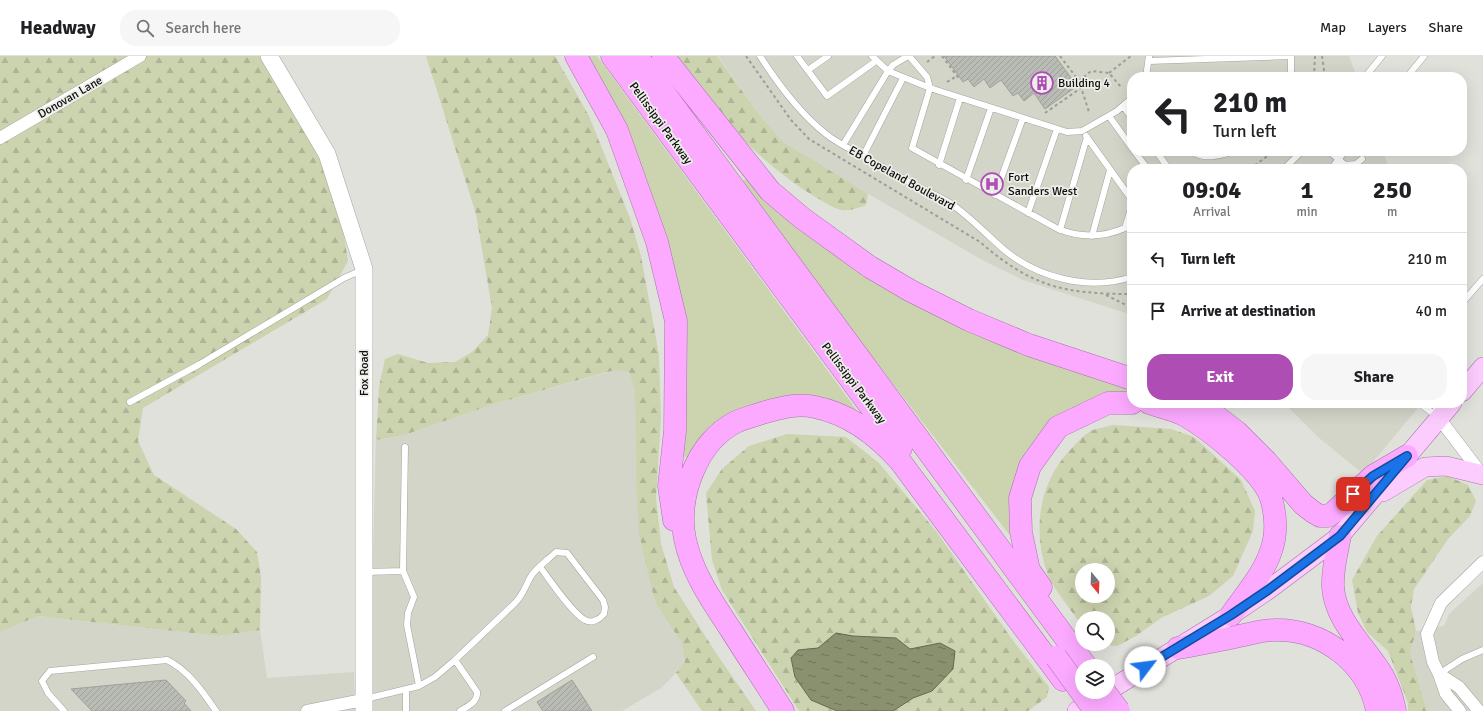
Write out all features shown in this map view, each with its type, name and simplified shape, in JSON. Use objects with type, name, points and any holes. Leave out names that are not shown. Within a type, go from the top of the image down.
[{"type":"highway","points":[[576,56],[617,130],[657,242],[676,321],[675,431],[669,486],[676,536],[695,585],[773,711]]},
{"type":"highway","name":"Pellissippi Parkway","points":[[612,56],[1063,652],[1075,659]]},
{"type":"highway","name":"Pellissippi Parkway","points":[[637,56],[1063,652],[1095,711]]},
{"type":"highway","points":[[663,56],[770,191],[802,218],[870,267],[912,291],[969,320],[1029,345],[1127,377]]},
{"type":"highway","points":[[1063,652],[1069,628],[1030,570],[1022,532],[1020,498],[1030,466],[1058,427],[1108,403],[1127,403]]},
{"type":"highway","points":[[783,711],[698,578],[684,538],[683,523],[684,499],[697,463],[712,440],[736,423],[783,406],[814,406],[843,415],[866,429],[885,445],[900,461],[1078,705]]},
{"type":"highway","points":[[1164,408],[1183,414],[1217,436],[1252,469],[1270,496],[1276,525],[1271,551],[1261,574],[1231,615]]},
{"type":"highway","points":[[1204,408],[1237,432],[1266,461],[1303,504],[1320,516],[1328,516],[1334,512],[1373,476],[1407,456]]},
{"type":"highway","points":[[1340,536],[1334,565],[1333,587],[1335,600],[1340,614],[1384,677],[1395,711]]},
{"type":"highway","points":[[1178,648],[1272,630],[1291,630],[1307,635],[1336,647],[1351,660],[1370,688],[1377,711]]},
{"type":"highway","points":[[1111,699],[1119,711]]},
{"type":"main road","points":[[1467,386],[1483,367]]},
{"type":"main road","points":[[1115,686],[1231,615],[1268,590],[1340,536],[1407,456],[1437,410]]},
{"type":"main road","points":[[1371,498],[1425,467],[1446,466],[1483,475]]},
{"type":"main road","points":[[1078,705],[1091,699]]},
{"type":"street","name":"Donovan Lane","points":[[0,138],[140,56]]},
{"type":"street","name":"Fox Road","points":[[269,56],[327,154],[364,269],[363,705]]},
{"type":"street","points":[[1437,410],[1483,475]]},
{"type":"street","points":[[1460,711],[1446,694],[1433,662],[1427,634],[1441,603],[1483,562]]},
{"type":"street","points":[[1439,674],[1459,687],[1479,711]]},
{"type":"street","points":[[307,711],[363,705]]},
{"type":"lane","name":"EB Copeland Boulevard","points":[[760,56],[777,82],[799,108],[826,134],[843,145],[949,202],[979,225],[1002,248],[1029,267],[1056,277],[1084,282],[1115,282],[1127,278]]},
{"type":"lane","points":[[797,56],[827,96],[874,58],[888,71],[903,78],[1067,132],[1082,131],[1109,116],[1127,102]]},
{"type":"lane","points":[[808,70],[828,56]]},
{"type":"lane","points":[[843,145],[888,71],[893,65],[908,56],[927,77],[930,88],[912,148],[966,180],[1060,230],[1072,234],[1092,236],[1125,228],[1127,222]]},
{"type":"lane","points":[[1147,72],[1149,58],[1291,56],[1291,72]]},
{"type":"lane","points":[[1369,72],[1382,56]]},
{"type":"lane","points":[[1410,72],[1424,56]]},
{"type":"lane","points":[[863,156],[903,78]]},
{"type":"lane","points":[[939,165],[960,98]]},
{"type":"lane","points":[[1123,106],[1127,111]]},
{"type":"lane","points":[[966,180],[991,108]]},
{"type":"lane","points":[[1109,116],[1127,141]]},
{"type":"lane","points":[[995,195],[1023,118]]},
{"type":"lane","points":[[1028,213],[1057,129]]},
{"type":"lane","points":[[1082,131],[1127,193]]},
{"type":"lane","points":[[1060,230],[1087,137]]},
{"type":"lane","points":[[1138,156],[1144,164]]},
{"type":"lane","points":[[1199,156],[1218,156]]},
{"type":"lane","points":[[1289,164],[1297,156]]},
{"type":"lane","points":[[1334,156],[1344,164]]},
{"type":"lane","points":[[1335,164],[1341,156]]},
{"type":"lane","points":[[1356,164],[1362,159]]},
{"type":"lane","points":[[1092,236],[1110,170]]},
{"type":"lane","points":[[130,402],[200,364],[344,278],[364,269]]},
{"type":"lane","points":[[1467,297],[1483,279]]},
{"type":"lane","points":[[405,446],[403,571],[414,597],[408,613],[407,626],[419,686]]},
{"type":"lane","points":[[363,705],[419,686],[435,677],[515,603],[523,594],[530,576],[556,552],[567,553],[603,600],[605,607],[604,614],[597,620],[591,622],[585,620],[577,613],[540,567]]},
{"type":"lane","points":[[364,572],[403,571]]},
{"type":"lane","points":[[1439,674],[1462,659],[1483,650]]},
{"type":"lane","points":[[505,711],[593,657]]},
{"type":"lane","points":[[64,711],[48,693],[42,681],[50,671],[167,660],[175,664],[201,688],[216,711]]},
{"type":"lane","points":[[455,660],[477,692],[478,697],[475,701],[460,711]]},
{"type":"lane","points":[[406,690],[406,711]]},
{"type":"path","points":[[746,56],[791,120],[809,139],[980,242],[997,257],[1022,274],[1057,288],[1082,293],[1127,294]]},
{"type":"path","points":[[927,62],[935,56]]},
{"type":"path","points":[[942,56],[960,80]]},
{"type":"path","points":[[1060,56],[1079,81],[1089,112]]},
{"type":"path","points":[[1079,81],[1091,72],[1109,73],[1131,56]]},
{"type":"path","points":[[1314,72],[1315,56]]},
{"type":"path","points":[[1322,56],[1324,72]]},
{"type":"path","points":[[1109,73],[1121,87]]},
{"type":"path","points":[[947,82],[956,76]]},
{"type":"path","points":[[1045,113],[1081,88]]},
{"type":"path","points":[[1257,164],[1267,156]]},
{"type":"path","points":[[1105,294],[1127,305]]},
{"type":"shaded area","name":"Fort Sanders West","points":[[718,56],[1349,56],[1355,72],[1127,72],[1127,156],[1385,156],[1387,164],[1127,164],[1127,313],[1023,280],[984,261],[834,174],[783,142],[758,113]]},
{"type":"shaded area","points":[[616,370],[629,372],[635,391],[652,586],[655,602],[682,643],[685,662],[661,688],[622,711],[369,711],[376,440],[404,435],[491,405]]},
{"type":"shaded area","points":[[1289,408],[1418,408],[1363,474],[1318,437]]},
{"type":"shaded area","points":[[1483,583],[1483,711],[1427,711],[1410,653],[1416,631],[1444,626],[1449,614]]},
{"type":"shaded area","points":[[38,616],[219,636],[260,630],[267,678],[354,672],[355,711],[0,711],[0,632]]},
{"type":"green space","points":[[0,56],[263,56],[308,134],[322,166],[344,236],[348,261],[327,299],[143,408],[138,441],[154,475],[236,529],[257,552],[261,577],[260,630],[219,636],[38,616],[0,632]]},
{"type":"green space","points":[[426,56],[555,56],[589,116],[630,218],[641,256],[659,355],[661,418],[656,498],[661,544],[674,587],[716,653],[756,711],[702,711],[676,673],[685,662],[682,643],[655,602],[639,534],[635,391],[629,372],[616,370],[603,373],[491,405],[404,435],[376,440],[379,387],[385,359],[398,354],[428,363],[455,362],[472,352],[488,335],[492,308],[476,214]]},
{"type":"green space","points":[[578,56],[597,56],[858,412],[813,399],[687,457],[681,456],[677,312]]},
{"type":"green space","points":[[673,56],[717,56],[758,113],[783,142],[868,194],[866,205],[848,210],[836,208],[817,198],[776,169],[721,116]]},
{"type":"green space","points":[[747,178],[884,284],[1127,382],[1127,402],[1051,431],[1015,542],[739,184]]},
{"type":"green space","points":[[1113,425],[1171,429],[1194,437],[1241,480],[1255,511],[1253,531],[1233,576],[1209,596],[1161,618],[1136,636],[1117,646],[1115,646],[1115,611],[1075,611],[1075,616],[1054,587],[1048,575],[1040,541],[1041,508],[1045,492],[1052,476],[1061,461],[1072,448],[1081,438],[1093,430]]},
{"type":"green space","points":[[787,434],[846,437],[879,463],[936,531],[1014,642],[1049,687],[1047,697],[1028,711],[893,711],[913,698],[932,691],[940,643],[910,649],[896,638],[836,634],[818,648],[798,650],[811,700],[837,711],[799,711],[722,590],[712,560],[706,493],[722,469],[749,446]]},
{"type":"green space","points":[[1447,476],[1468,485],[1476,501],[1470,516],[1448,539],[1414,589],[1411,607],[1416,631],[1410,653],[1427,711],[1408,711],[1408,703],[1388,651],[1367,632],[1358,613],[1352,580],[1377,536],[1427,480]]},
{"type":"water","points":[[836,633],[853,636],[896,638],[910,649],[940,643],[955,651],[953,669],[932,691],[913,698],[893,711],[837,711],[811,700],[795,677],[791,658],[798,650],[818,648]]},
{"type":"building","name":"Building 4","points":[[944,56],[1055,56],[1077,86],[1045,109],[1034,93],[1024,101],[1018,93],[1013,96],[1001,80],[990,88],[984,79],[974,87],[968,79],[963,82]]},
{"type":"building","points":[[166,680],[186,701],[184,703],[191,711],[92,711],[71,689]]},
{"type":"building","points":[[572,680],[592,711],[543,711],[537,702]]},
{"type":"place","name":"Building 4","points":[[1042,83]]},
{"type":"place","name":"Fort Sanders West","points":[[992,184]]},
{"type":"route","points":[[1145,667],[1231,615],[1268,590],[1340,536],[1407,456],[1373,476],[1353,494]]}]
